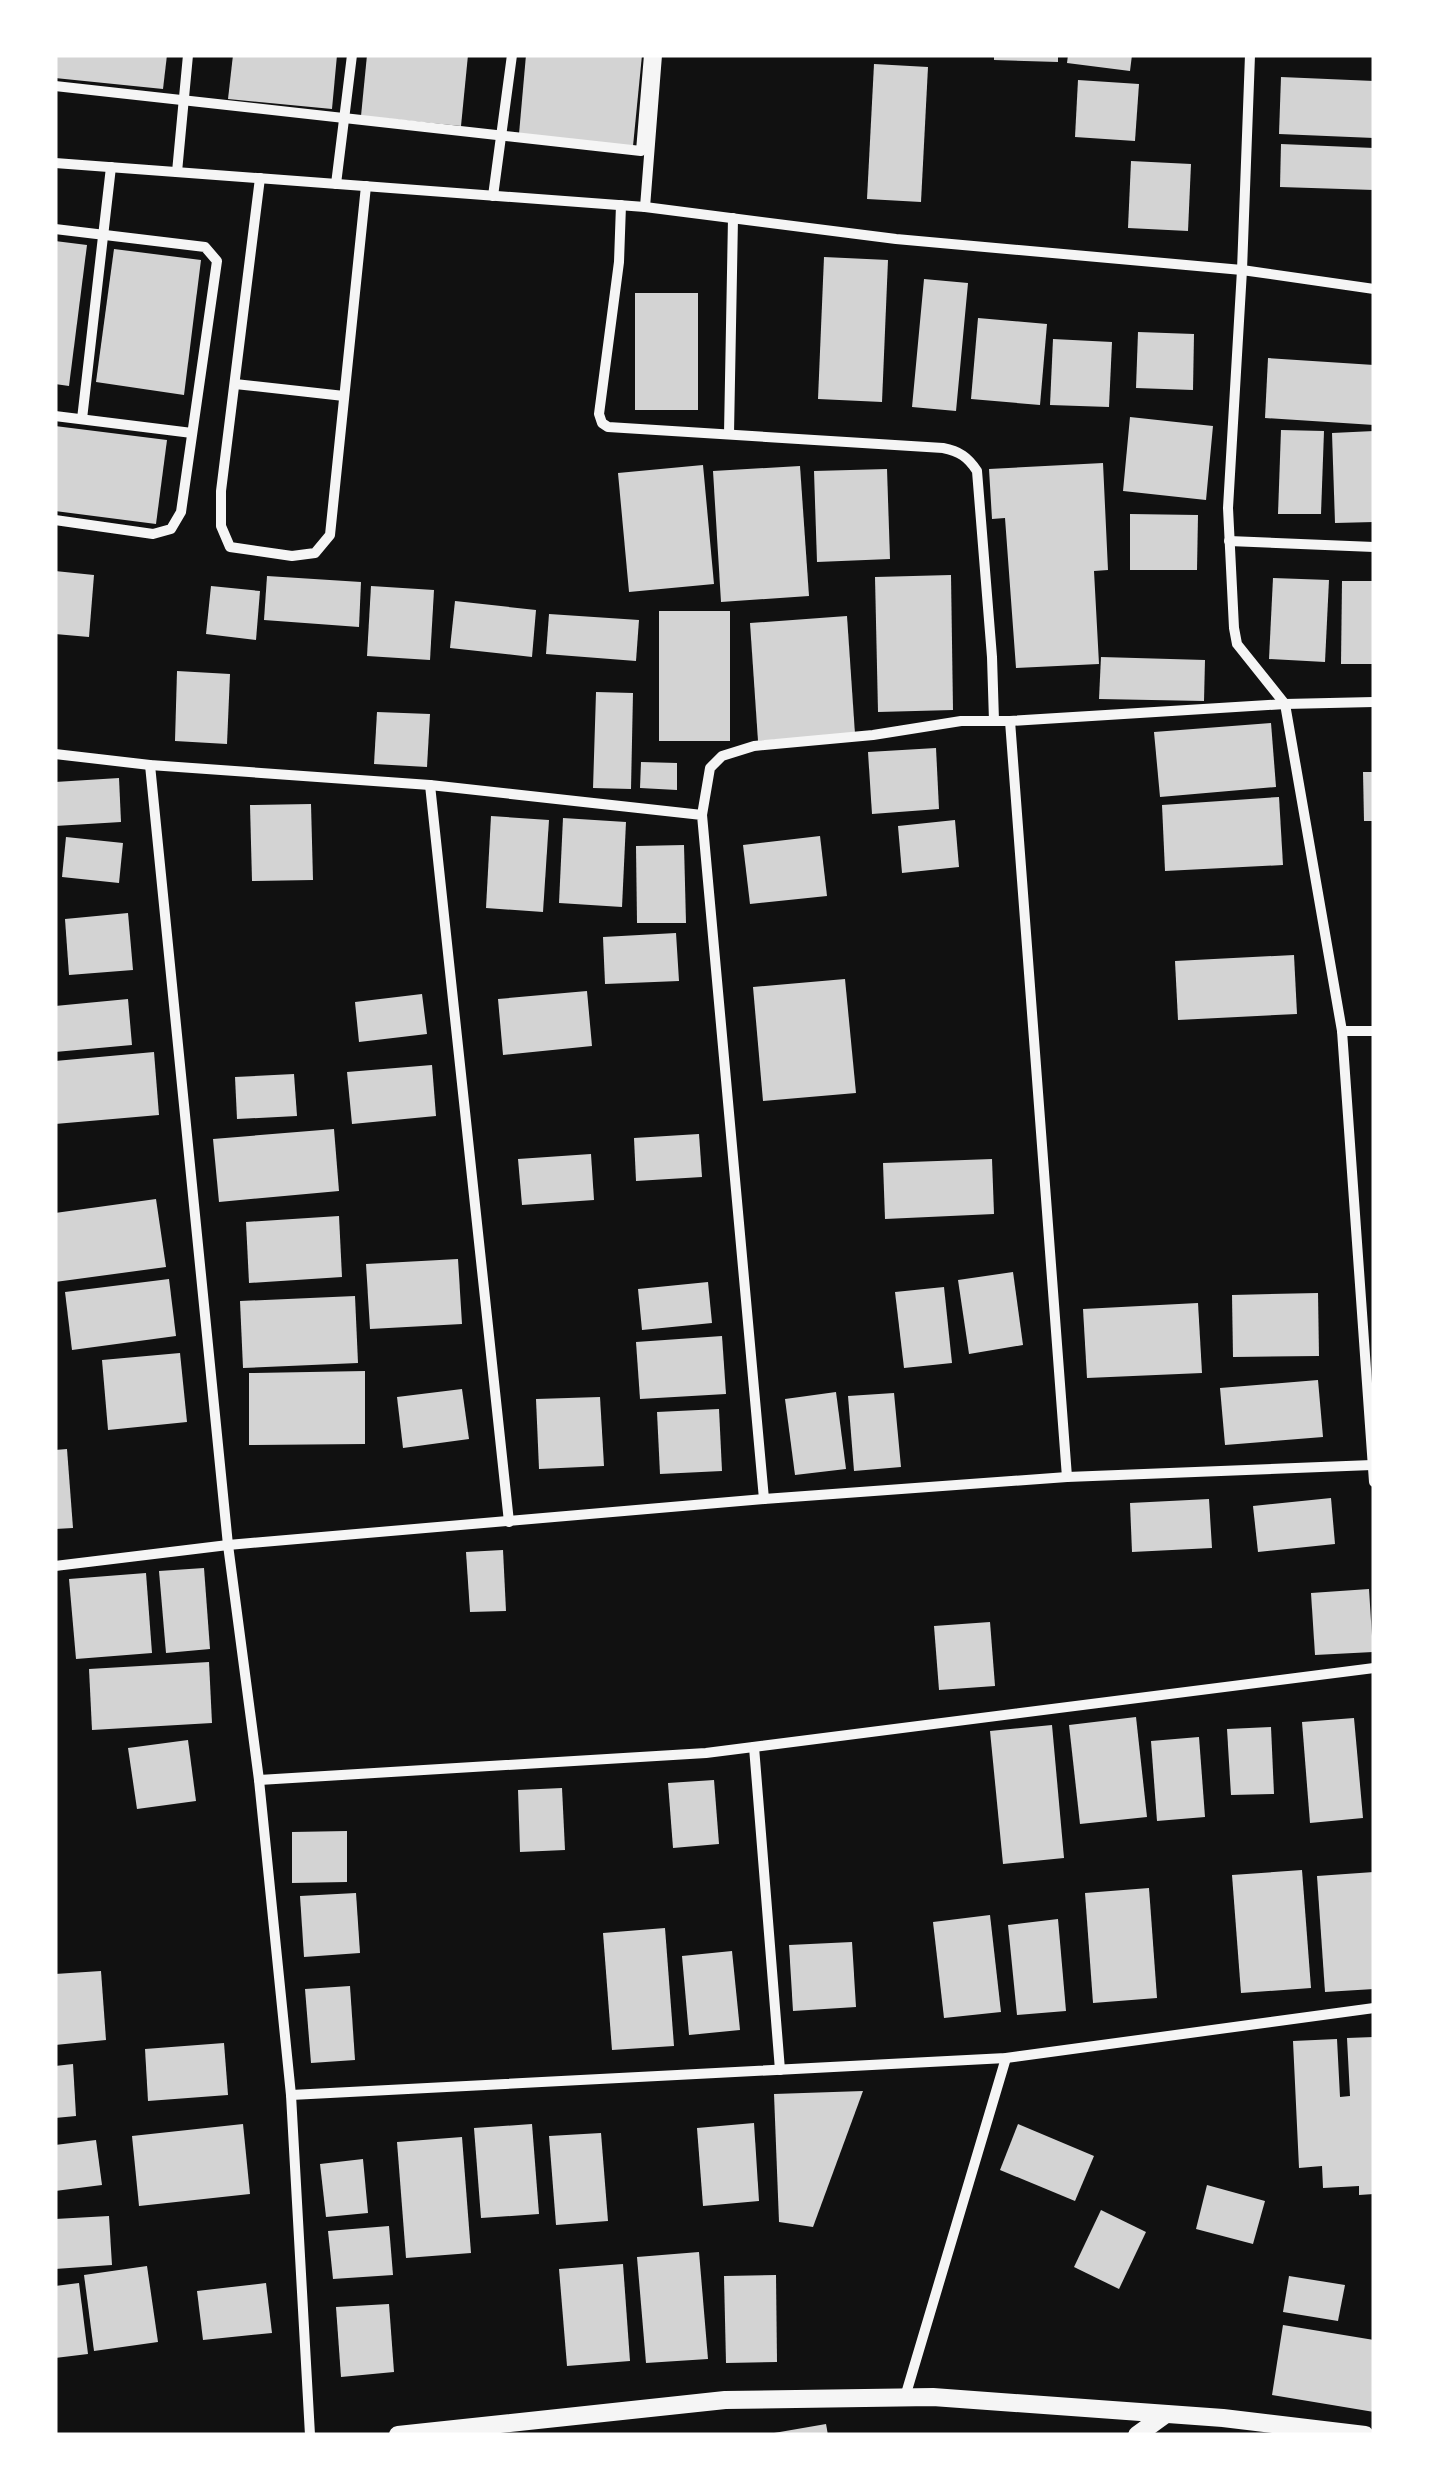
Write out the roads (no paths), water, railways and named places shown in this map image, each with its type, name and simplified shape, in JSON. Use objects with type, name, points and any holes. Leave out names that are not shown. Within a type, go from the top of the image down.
[{"type":"street","points":[[177,172],[188,55]]},
{"type":"street","points":[[336,184],[352,55]]},
{"type":"street","points":[[493,196],[512,55]]},
{"type":"street","points":[[55,86],[641,151],[648,55]]},
{"type":"street","points":[[646,207],[657,55]]},
{"type":"street","points":[[1250,55],[1228,508],[1234,628],[1238,644],[1285,704],[1342,1031],[1374,1482]]},
{"type":"street","points":[[55,163],[646,207],[896,239],[1242,270],[1374,289]]},
{"type":"street","points":[[82,419],[111,167]]},
{"type":"street","points":[[260,178],[221,491],[221,526],[230,547],[292,556],[315,553],[330,535],[366,186]]},
{"type":"street","points":[[622,206],[619,262],[599,414],[602,423],[943,448],[970,460],[978,471],[994,721]]},
{"type":"street","points":[[729,434],[733,218]]},
{"type":"street","points":[[55,229],[205,247],[217,261],[181,512],[170,529],[153,534],[55,520]]},
{"type":"street","points":[[234,384],[344,396]]},
{"type":"street","points":[[55,416],[192,433]]},
{"type":"street","points":[[1229,541],[1374,547]]},
{"type":"street","points":[[764,1500],[702,815],[710,768],[722,756],[754,746],[873,735],[961,721],[1374,702]]},
{"type":"street","points":[[1010,721],[1067,1477]]},
{"type":"street","points":[[55,754],[150,765],[430,785],[702,815]]},
{"type":"street","points":[[150,765],[228,1545],[258,1780],[291,2095],[310,2435]]},
{"type":"street","points":[[430,785],[509,1522]]},
{"type":"street","points":[[1342,1031],[1374,1031]]},
{"type":"street","points":[[55,1566],[228,1545],[764,1500],[1067,1477],[1372,1465]]},
{"type":"street","points":[[258,1780],[706,1752],[1374,1668]]},
{"type":"street","points":[[754,1746],[780,2070]]},
{"type":"street","points":[[291,2095],[1006,2058],[1374,2008]]},
{"type":"street","points":[[905,2397],[1006,2058]]},
{"type":"street","points":[[398,2435],[725,2400],[932,2396],[1166,2414],[1364,2435]]},
{"type":"street","points":[[1137,2435],[1166,2414]]}]
